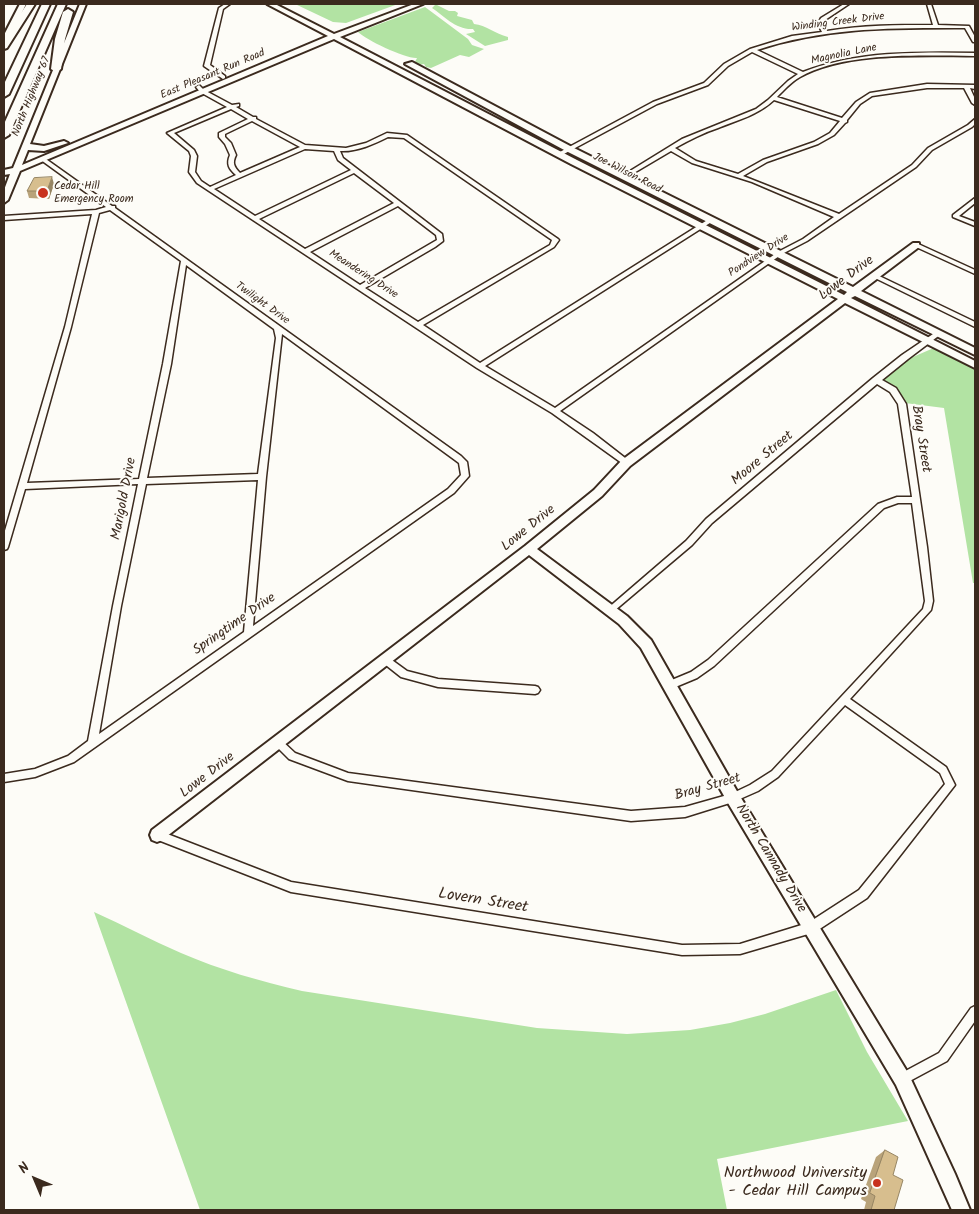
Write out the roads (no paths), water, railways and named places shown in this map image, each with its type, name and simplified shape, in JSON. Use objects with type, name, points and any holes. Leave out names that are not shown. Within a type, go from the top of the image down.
[{"type":"highway","points":[[4,46],[31,4]]},
{"type":"highway","points":[[4,94],[46,4]]},
{"type":"highway","points":[[4,135],[62,4]]},
{"type":"highway","points":[[56,69],[60,39],[70,4]]},
{"type":"main road","points":[[4,42],[23,4]]},
{"type":"main road","name":"North Highway 67","points":[[4,200],[83,4]]},
{"type":"main road","name":"Joe Wilson Road","points":[[270,4],[358,39]]},
{"type":"main road","points":[[288,4],[305,12]]},
{"type":"main road","name":"East Pleasant Run Road","points":[[16,168],[25,160],[67,142],[203,89],[223,77],[407,4]]},
{"type":"main road","name":"East Pleasant Run Road","points":[[4,172],[43,159],[337,31],[420,4]]},
{"type":"main road","name":"Joe Wilson Road","points":[[337,31],[560,154],[701,226],[770,260],[975,352]]},
{"type":"main road","name":"Joe Wilson Road","points":[[375,47],[569,149],[780,253],[928,342],[975,365]]},
{"type":"main road","points":[[25,144],[32,149],[39,149],[67,142]]},
{"type":"main road","name":"Lowe Drive","points":[[157,835],[529,549],[598,492],[626,463],[916,245]]},
{"type":"main road","name":"North Cannady Drive","points":[[529,549],[635,630],[646,644],[733,798],[902,1080],[961,1210]]},
{"type":"street","points":[[223,77],[207,66],[221,8],[228,4]]},
{"type":"street","points":[[825,32],[820,24],[823,19],[847,4]]},
{"type":"street","points":[[929,4],[936,26]]},
{"type":"street","name":"Winding Creek Drive","points":[[560,154],[655,103],[706,84],[726,65],[752,50],[792,38],[825,32],[892,26],[936,26],[967,27],[975,41]]},
{"type":"street","points":[[752,50],[803,74]]},
{"type":"street","name":"Magnolia Lane","points":[[625,176],[703,131],[759,109],[774,98],[785,85],[803,74],[826,66],[891,55],[975,56]]},
{"type":"street","points":[[738,176],[765,161],[816,144],[832,134],[858,103],[870,95],[927,86],[975,87]]},
{"type":"street","points":[[966,87],[975,103]]},
{"type":"street","points":[[203,89],[304,146],[337,150],[358,148],[387,135],[405,136],[556,240],[552,246],[418,325]]},
{"type":"street","points":[[774,98],[844,121]]},
{"type":"street","name":"Meandering Drive","points":[[234,106],[170,133],[191,150],[194,156],[192,172],[199,182],[480,366],[590,434],[626,463]]},
{"type":"street","points":[[240,175],[231,168],[230,163],[233,155],[222,133],[254,118]]},
{"type":"street","name":"Pondview Drive","points":[[555,411],[780,253],[805,240],[837,216],[914,166],[930,149],[970,126],[975,121]]},
{"type":"street","points":[[210,189],[304,146]]},
{"type":"street","points":[[337,150],[340,158],[439,234],[440,241],[360,286]]},
{"type":"street","points":[[672,150],[694,162],[781,192],[837,216]]},
{"type":"street","name":"Twilight Drive","points":[[43,159],[113,207],[458,458],[463,462],[465,468]]},
{"type":"street","points":[[256,218],[355,170]]},
{"type":"street","points":[[975,200],[955,216],[975,224]]},
{"type":"street","points":[[306,251],[398,203]]},
{"type":"street","points":[[4,218],[96,212],[113,207]]},
{"type":"street","points":[[4,547],[68,327],[96,212]]},
{"type":"street","points":[[480,366],[711,220]]},
{"type":"street","points":[[916,245],[975,272]]},
{"type":"street","name":"Marigold Drive","points":[[93,743],[142,481],[167,364],[184,260]]},
{"type":"street","points":[[875,276],[975,325]]},
{"type":"street","points":[[248,632],[262,477],[279,338],[277,327]]},
{"type":"street","name":"Moore Street","points":[[610,610],[689,543],[709,520],[904,357],[938,334]]},
{"type":"street","name":"Bray Street","points":[[277,742],[292,756],[348,777],[631,816],[685,812],[733,798],[754,788],[775,774],[846,700],[927,610],[929,601],[924,557],[902,404],[892,390],[876,380]]},
{"type":"street","name":"Springtime Drive","points":[[4,778],[35,773],[71,759],[451,490],[465,476],[465,468]]},
{"type":"street","points":[[21,486],[262,477]]},
{"type":"street","points":[[670,685],[694,675],[711,663],[881,506],[897,500],[915,500]]},
{"type":"street","points":[[385,660],[404,674],[438,683],[535,690]]},
{"type":"street","name":"Lovern Street","points":[[157,835],[291,887],[682,950],[740,949],[811,928],[862,894],[950,785],[942,770],[846,700]]},
{"type":"street","points":[[902,1080],[943,1057],[975,1012]]},
{"type":"place","name":"Cedar Hill Emergency Room","points":[[43,193]]},
{"type":"place","name":"Northwood University - Cedar Hill Campus","points":[[877,1183]]}]
